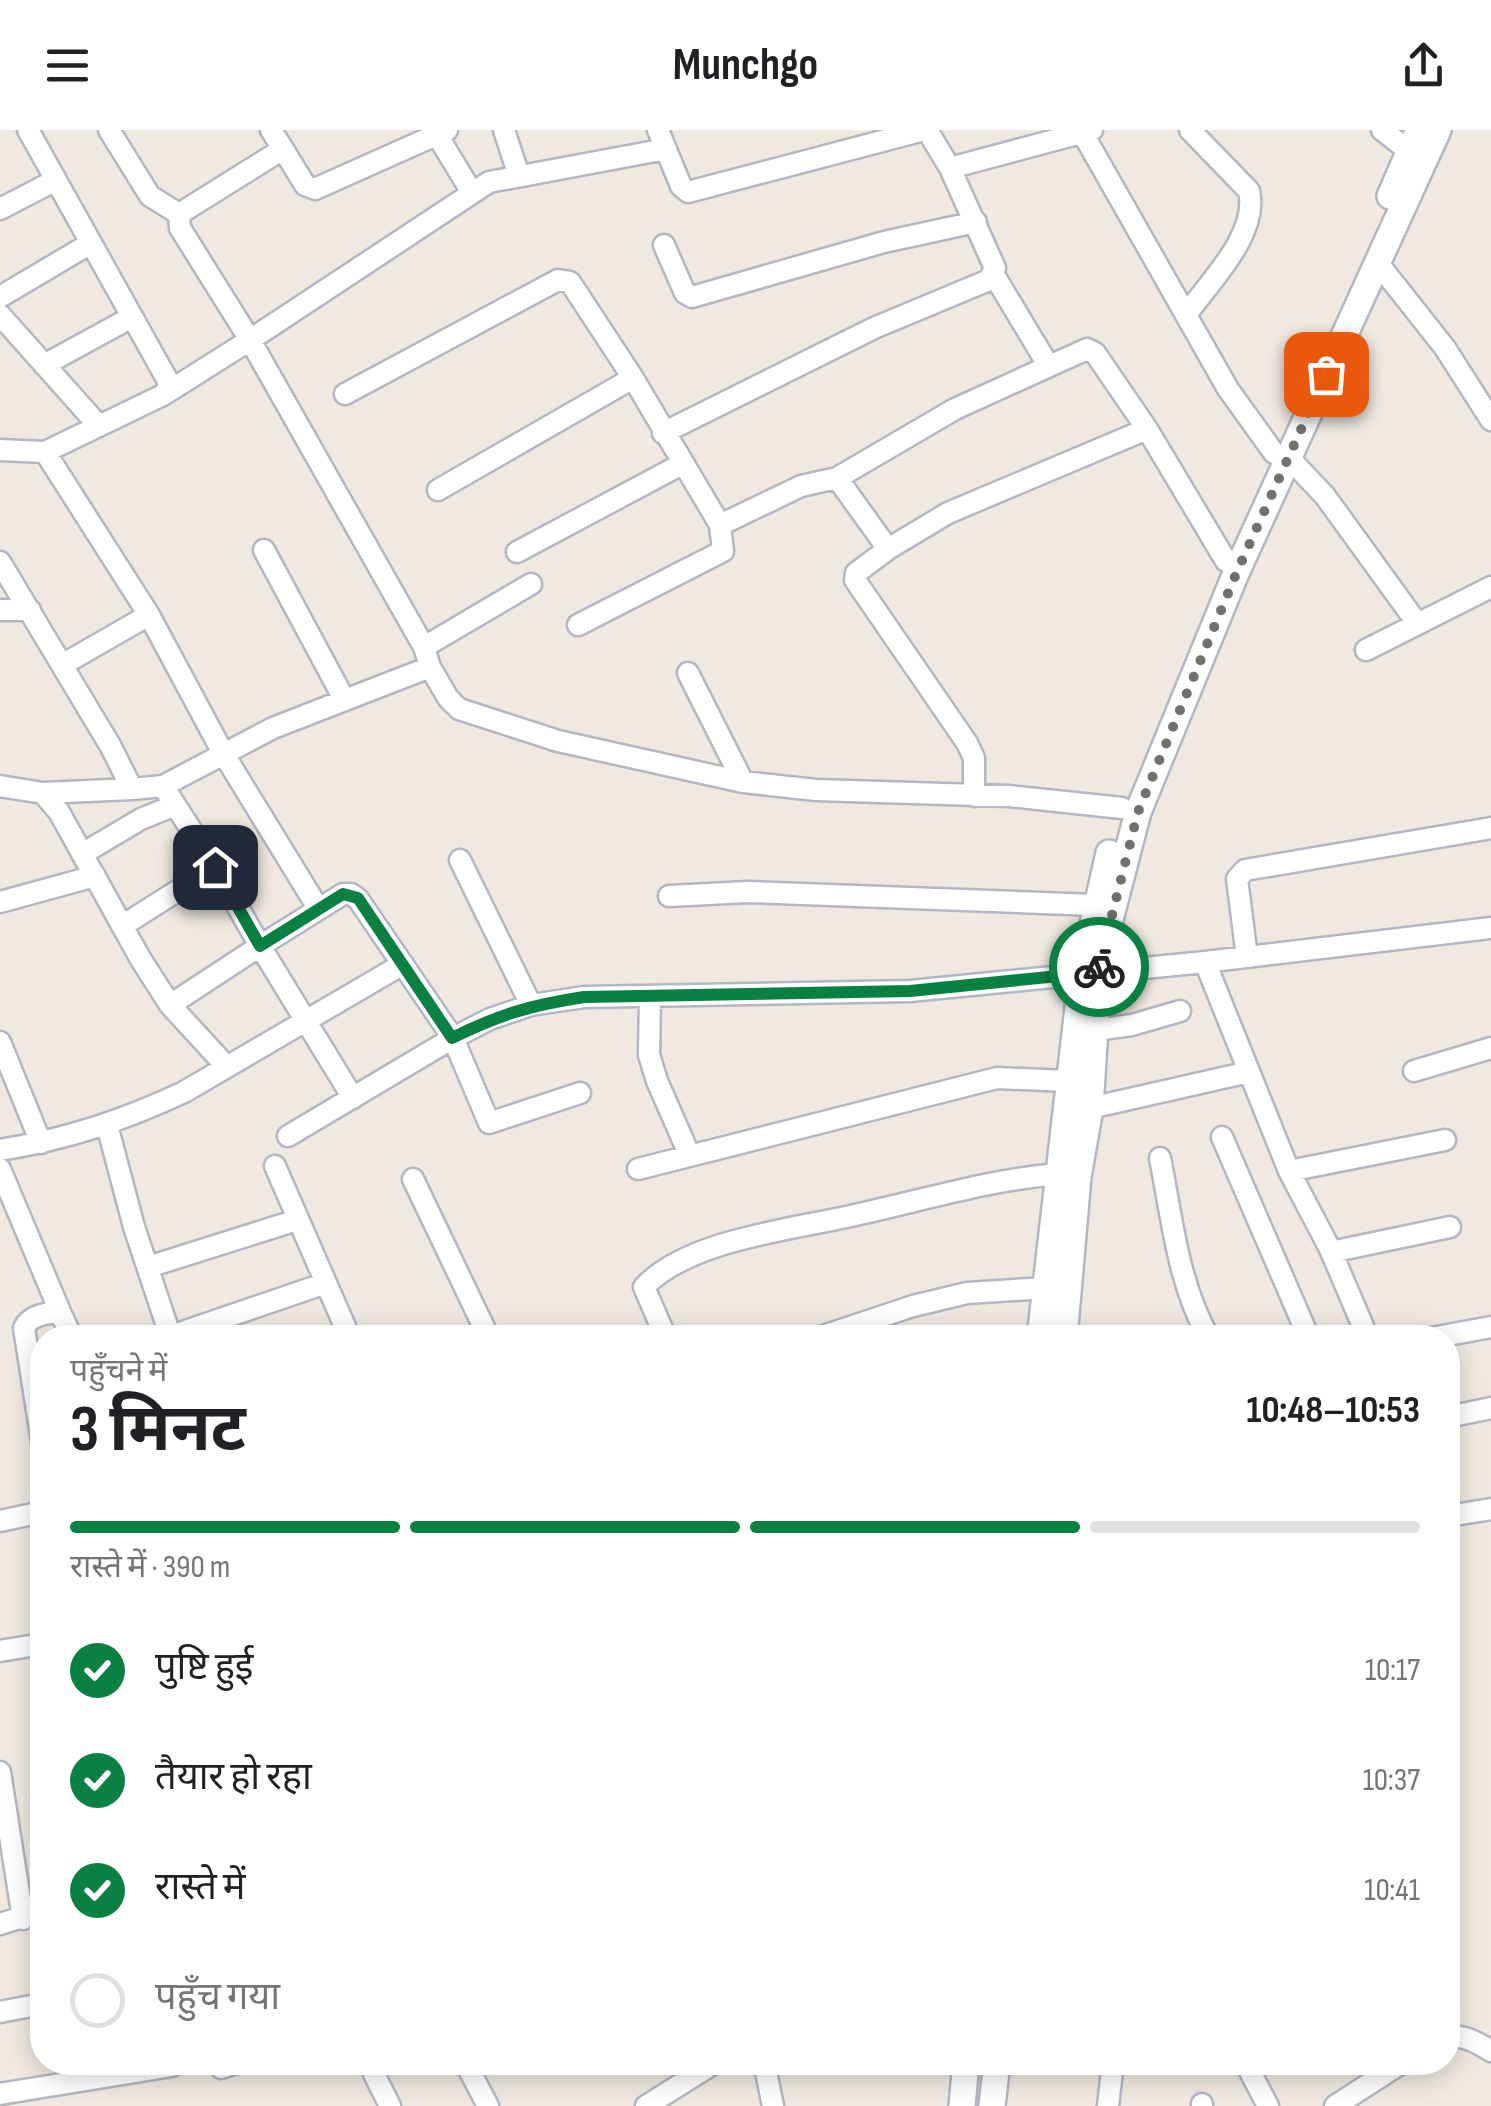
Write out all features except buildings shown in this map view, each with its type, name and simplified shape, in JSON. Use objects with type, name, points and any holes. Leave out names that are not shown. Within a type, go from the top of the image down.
[{"type":"street","points":[[28,130],[168,381],[162,396]]},
{"type":"street","points":[[109,130],[150,196],[178,214],[180,228],[250,340],[424,647],[430,668],[459,709],[558,741],[743,782],[1122,808]]},
{"type":"street","points":[[271,130],[304,185],[315,189],[439,131],[471,192]]},
{"type":"street","points":[[504,130],[519,176]]},
{"type":"street","points":[[0,450],[46,452],[162,396],[489,182],[662,139],[681,186],[688,192],[925,130],[950,168],[976,222],[995,268],[994,275],[874,328],[663,433]]},
{"type":"street","points":[[1186,315],[1248,228],[1252,203],[1249,190],[1190,130]]},
{"type":"street","points":[[1065,1325],[1078,1178],[1090,1108],[1095,1030],[1090,972],[1095,905],[1122,808],[1226,561],[1377,262],[1414,141],[1382,130]]},
{"type":"street","points":[[1042,1325],[1068,1081],[1090,972],[1138,812],[1281,455],[1396,202],[1438,130]]},
{"type":"street","points":[[950,168],[1087,131],[1228,389],[1281,455],[1324,496],[1417,623]]},
{"type":"street","points":[[178,214],[282,149]]},
{"type":"street","points":[[0,209],[56,180]]},
{"type":"street","points":[[664,244],[685,293],[692,297],[884,242],[976,222]]},
{"type":"street","points":[[0,297],[91,243]]},
{"type":"street","points":[[1377,262],[1445,348],[1490,417]]},
{"type":"street","points":[[994,275],[1048,366]]},
{"type":"street","points":[[345,394],[558,280],[570,282],[633,378],[720,525],[722,551],[578,625]]},
{"type":"street","points":[[0,316],[98,426]]},
{"type":"street","points":[[44,365],[132,317]]},
{"type":"street","points":[[720,525],[801,486],[838,478],[955,408],[1087,349],[1095,353],[1147,429],[1226,561]]},
{"type":"street","points":[[438,490],[633,378]]},
{"type":"street","points":[[974,796],[974,758],[967,743],[854,580],[856,573],[948,512],[1147,429]]},
{"type":"street","points":[[46,452],[149,615],[223,753],[318,908]]},
{"type":"street","points":[[517,552],[682,464]]},
{"type":"street","points":[[838,478],[888,549]]},
{"type":"street","points":[[264,550],[344,698]]},
{"type":"street","points":[[0,562],[132,789]]},
{"type":"street","points":[[424,647],[531,584]]},
{"type":"street","points":[[1366,650],[1491,587]]},
{"type":"street","points":[[0,610],[30,610]]},
{"type":"street","points":[[62,664],[149,615]]},
{"type":"street","points":[[0,786],[43,793],[163,786],[223,753],[344,698],[430,668]]},
{"type":"street","points":[[688,673],[743,782]]},
{"type":"street","points":[[163,786],[354,1098]]},
{"type":"street","points":[[43,793],[59,812],[170,1005],[227,1067]]},
{"type":"street","points":[[82,854],[141,819],[173,806]]},
{"type":"street","points":[[1248,957],[1238,879],[1244,870],[1491,828]]},
{"type":"street","points":[[460,860],[530,1005]]},
{"type":"street","points":[[122,926],[215,867]]},
{"type":"street","points":[[0,902],[95,876]]},
{"type":"street","points":[[669,896],[748,892],[1095,905]]},
{"type":"street","points":[[170,1005],[318,908],[343,894],[351,894],[358,898],[452,1038],[490,1123],[580,1093]]},
{"type":"street","points":[[288,1136],[452,1038],[530,1005],[584,997],[910,991],[1491,928]]},
{"type":"street","points":[[1205,962],[1289,1170],[1332,1252],[1363,1325]]},
{"type":"street","points":[[0,1150],[84,1134],[172,1098],[403,964]]},
{"type":"street","points":[[650,998],[650,1054],[657,1081],[689,1154]]},
{"type":"street","points":[[1095,1030],[1132,1025],[1180,1011]]},
{"type":"street","points":[[0,1042],[42,1142]]},
{"type":"street","points":[[1414,1072],[1491,1048]]},
{"type":"street","points":[[1090,1108],[1250,1072]]},
{"type":"street","points":[[638,1169],[997,1078],[1068,1081]]},
{"type":"street","points":[[106,1125],[167,1325]]},
{"type":"street","points":[[1222,1137],[1302,1325]]},
{"type":"street","points":[[1289,1170],[1445,1140]]},
{"type":"street","points":[[1160,1158],[1180,1257],[1202,1325]]},
{"type":"street","points":[[275,1166],[344,1325]]},
{"type":"street","points":[[0,1169],[67,1325]]},
{"type":"street","points":[[654,1325],[644,1287],[692,1256],[774,1232],[1012,1178],[1058,1174]]},
{"type":"street","points":[[413,1179],[483,1325]]},
{"type":"street","points":[[148,1266],[297,1220]]},
{"type":"street","points":[[1332,1252],[1450,1228]]},
{"type":"street","points":[[205,1325],[326,1282]]},
{"type":"street","points":[[857,1325],[967,1293],[1046,1288]]},
{"type":"street","points":[[30,1366],[24,1328],[29,1320],[44,1314],[62,1314]]},
{"type":"street","points":[[1460,1333],[1491,1327]]},
{"type":"street","points":[[1460,1414],[1491,1408]]},
{"type":"street","points":[[1460,1514],[1491,1508]]},
{"type":"street","points":[[0,1521],[30,1515]]},
{"type":"street","points":[[0,1652],[30,1646]]},
{"type":"street","points":[[0,1773],[30,1902]]},
{"type":"street","points":[[0,1924],[30,1916]]},
{"type":"street","points":[[0,2012],[30,2006]]},
{"type":"street","points":[[1460,2037],[1491,2051]]},
{"type":"street","points":[[0,2094],[117,2075]]},
{"type":"street","points":[[374,2075],[390,2106]]},
{"type":"street","points":[[472,2075],[488,2106]]},
{"type":"street","points":[[646,2106],[695,2075]]},
{"type":"street","points":[[767,2075],[773,2106]]},
{"type":"street","points":[[962,2106],[965,2075]]},
{"type":"street","points":[[992,2106],[996,2075]]},
{"type":"street","points":[[1108,2106],[1112,2075]]},
{"type":"street","points":[[1252,2075],[1268,2106]]},
{"type":"street","points":[[1335,2106],[1383,2075]]},
{"type":"way so far","points":[[1099,967],[1138,812],[1236,574],[1326,374]]},
{"type":"route","points":[[215,867],[260,946],[343,894],[358,898],[452,1038],[530,1005],[584,997],[910,991],[1099,972],[1099,967]]}]
